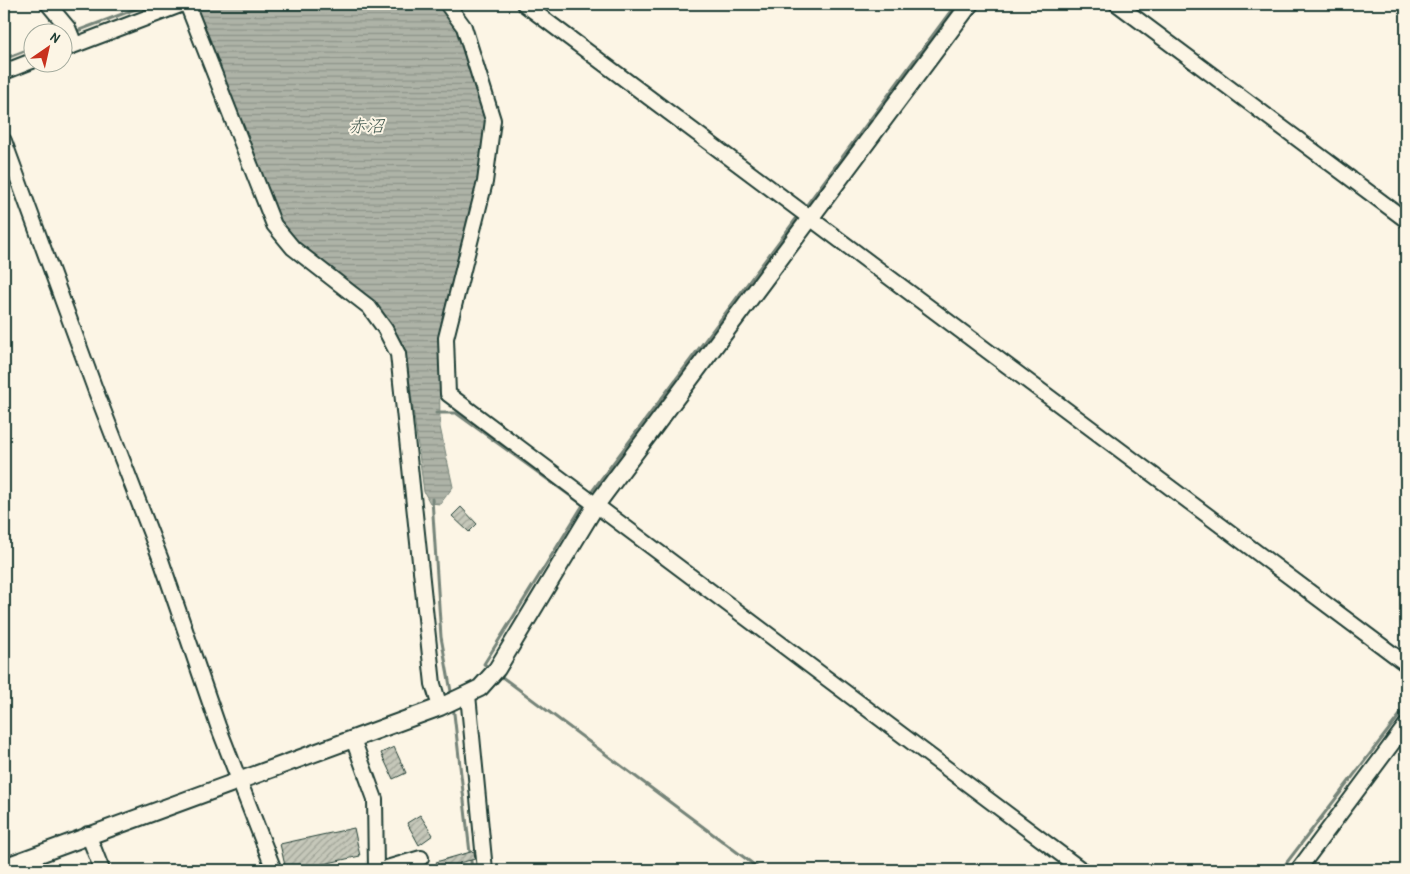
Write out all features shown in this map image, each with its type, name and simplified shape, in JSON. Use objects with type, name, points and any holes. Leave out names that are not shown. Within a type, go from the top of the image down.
[{"type":"street","points":[[48,4],[63,22]]},
{"type":"street","points":[[72,46],[183,4]]},
{"type":"street","points":[[187,4],[274,225],[293,248],[369,307],[385,329],[398,354],[433,684],[444,705]]},
{"type":"street","points":[[447,4],[464,26],[493,120],[486,182],[446,338],[448,394],[1082,870]]},
{"type":"street","points":[[524,4],[1406,664]]},
{"type":"street","points":[[4,867],[88,834],[444,705],[480,688],[494,673],[596,505],[970,4]]},
{"type":"street","points":[[1117,4],[1406,220]]},
{"type":"street","points":[[4,72],[22,65]]},
{"type":"street","points":[[4,141],[95,389],[162,560],[218,726],[274,870]]},
{"type":"street","points":[[466,696],[485,870]]},
{"type":"street","points":[[1298,870],[1406,724]]},
{"type":"street","points":[[353,738],[376,799],[376,870]]},
{"type":"street","points":[[88,834],[102,870]]},
{"type":"street","points":[[380,870],[421,858]]},
{"type":"water","name":"赤沼","points":[[197,4],[440,4],[459,28],[487,122],[480,186],[469,211],[439,334],[440,427],[453,487],[440,504],[430,503],[424,492],[407,362],[383,313],[357,287],[302,248],[284,227],[272,208],[196,8]]},
{"type":"building","points":[[461,507],[477,524],[469,532],[452,516]]},
{"type":"building","points":[[394,747],[406,773],[393,779],[381,753]]},
{"type":"building","points":[[420,815],[433,835],[419,845],[407,823]]},
{"type":"building","points":[[354,828],[360,856],[296,870],[286,870],[280,844]]},
{"type":"building","points":[[474,851],[475,859],[459,863],[461,870],[440,870],[436,862]]},
{"type":"waterway","points":[[77,31],[149,4]]},
{"type":"waterway","points":[[806,206],[956,4]]},
{"type":"waterway","points":[[4,59],[22,52]]},
{"type":"waterway","points":[[593,490],[796,219]]},
{"type":"waterway","points":[[436,413],[456,413],[583,505],[484,664],[491,669]]},
{"type":"waterway","points":[[432,499],[441,637],[452,697]]},
{"type":"waterway","points":[[498,674],[761,870]]},
{"type":"waterway","points":[[453,705],[472,870]]},
{"type":"waterway","points":[[1281,870],[1406,707]]}]
